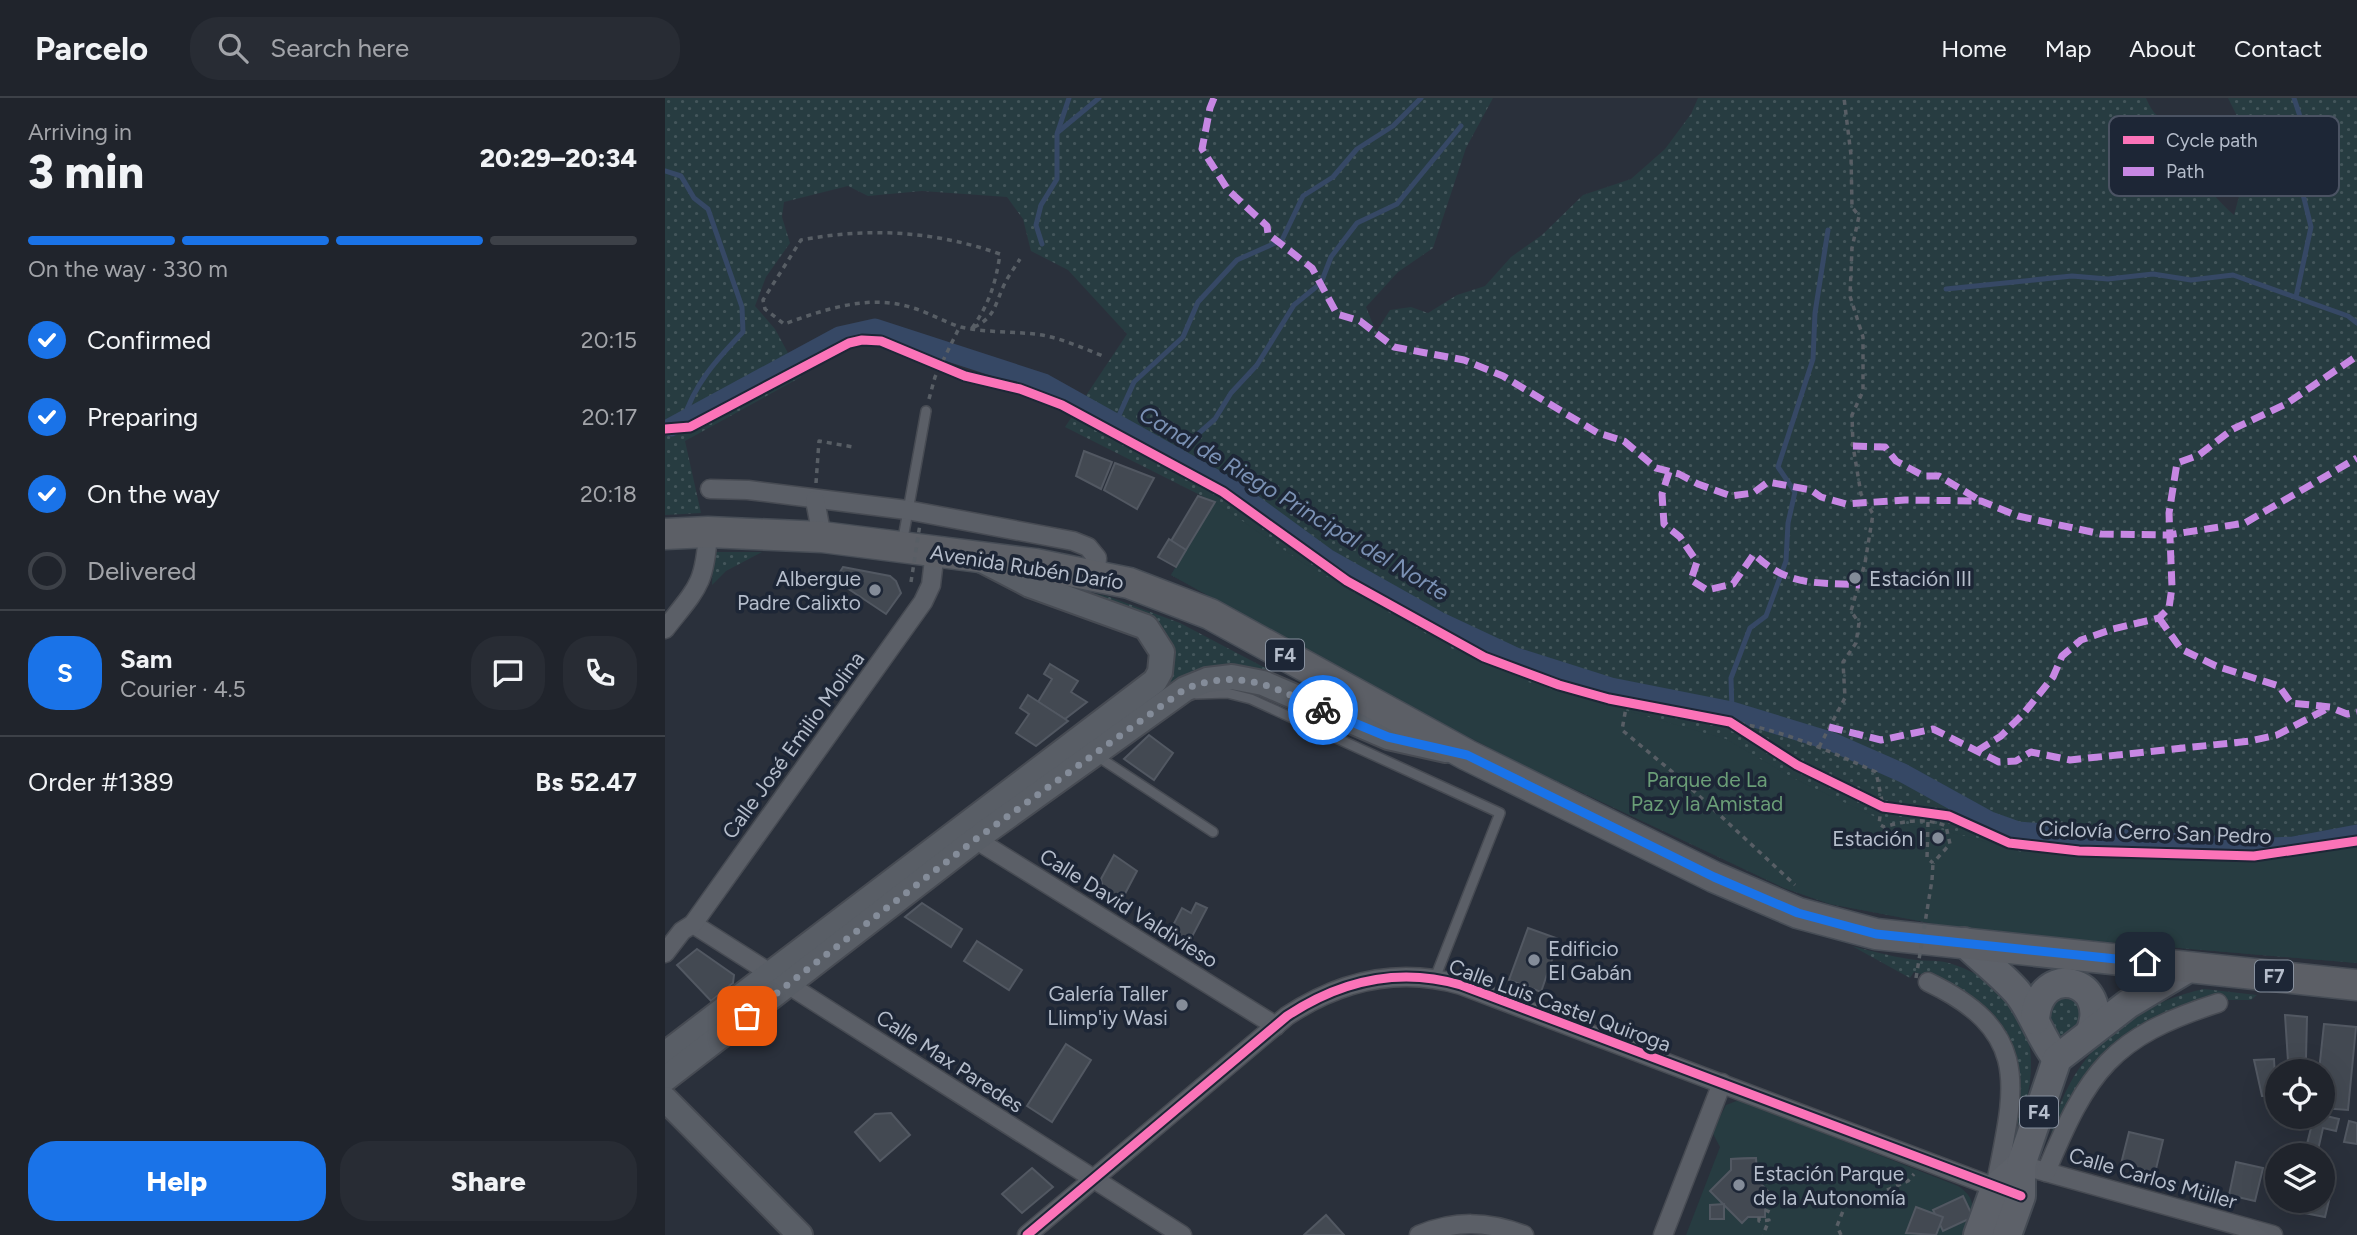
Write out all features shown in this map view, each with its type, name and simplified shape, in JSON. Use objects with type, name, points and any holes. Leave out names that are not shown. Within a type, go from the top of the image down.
[{"type":"highway","name":"Avenida Rubén Darío","points":[[665,534],[708,532],[822,537],[911,536],[935,551],[1095,574],[1161,594],[1210,614],[1467,755],[1714,877],[1798,913],[1876,934],[2357,985]]},
{"type":"main road","points":[[665,1079],[780,978],[967,834],[1155,681],[1162,661],[1162,652],[1146,626],[1030,586],[972,555]]},
{"type":"main road","points":[[967,834],[1093,754],[1166,700],[1207,680],[1232,677],[1263,683],[1388,737],[1467,755]]},
{"type":"main road","points":[[1964,942],[2017,992],[2035,1020],[2040,1036],[2057,1059],[2128,1004],[2190,967]]},
{"type":"main road","points":[[2038,951],[2071,984],[2091,996],[2097,1014],[2090,1033]]},
{"type":"main road","points":[[2035,1020],[2036,1009],[2044,991],[2055,984],[2071,984],[2115,961]]},
{"type":"main road","points":[[665,1054],[780,978]]},
{"type":"main road","name":"F4","points":[[1978,1235],[2008,1192],[2034,1169],[2057,1059]]},
{"type":"main road","points":[[665,1099],[800,1235]]},
{"type":"main road","name":"F4","points":[[2007,1235],[2008,1192]]},
{"type":"street","points":[[711,489],[748,489],[815,500],[907,510],[1089,547],[1097,558],[1095,574]]},
{"type":"street","points":[[815,500],[822,537]]},
{"type":"street","points":[[665,629],[699,585],[706,570],[708,532]]},
{"type":"street","name":"Calle José Emilio Molina","points":[[665,953],[682,931],[694,924],[923,602],[931,585],[935,551]]},
{"type":"street","name":"Calle David Valdivieso","points":[[967,834],[1276,1026]]},
{"type":"street","name":"Calle Max Paredes","points":[[694,924],[1182,1235]]},
{"type":"street","name":"Calle Luis Castel Quiroga","points":[[1027,1235],[1276,1026],[1315,998],[1346,985],[1398,977],[1435,978],[2008,1192]]},
{"type":"street","points":[[1922,980],[1974,1008],[2000,1041],[2009,1062],[2013,1093],[2008,1192]]},
{"type":"street","points":[[2034,1169],[2076,1102],[2121,1049],[2159,1024],[2218,1003]]},
{"type":"street","points":[[1663,1235],[1722,1083]]},
{"type":"street","name":"Calle Carlos Müller","points":[[2034,1169],[2273,1235]]},
{"type":"street","points":[[1419,1235],[1434,1229],[1481,1223],[1524,1235]]},
{"type":"lane","points":[[911,536],[907,510],[926,411]]},
{"type":"lane","points":[[1166,700],[1188,695],[1227,693],[1251,699],[1500,813],[1435,978]]},
{"type":"lane","points":[[1093,754],[1213,832]]},
{"type":"path","points":[[1819,747],[1845,698],[1843,662],[1856,643],[1859,622],[1851,611],[1865,563],[1873,514],[1861,494],[1853,446],[1852,415],[1863,391],[1863,337],[1850,296],[1852,248],[1859,216],[1852,207],[1851,155],[1844,98]]},
{"type":"path","points":[[972,328],[983,313],[996,281],[1000,254],[950,238],[847,231],[801,240],[763,300],[765,309],[784,324],[835,306],[884,303],[909,307],[959,327],[1044,335],[1103,356]]},
{"type":"path","points":[[972,328],[988,320],[995,311],[1004,284],[1020,259]]},
{"type":"path","points":[[926,411],[943,361],[959,327]]},
{"type":"path","points":[[929,360],[943,361],[953,370]]},
{"type":"path","points":[[815,500],[819,441],[853,447]]},
{"type":"path","points":[[911,536],[911,582]]},
{"type":"path","points":[[1640,704],[1623,701],[1622,730],[1682,780],[1803,891],[1798,913]]},
{"type":"path","points":[[1726,721],[1754,736]]},
{"type":"path","points":[[1726,721],[1752,725],[1819,747],[1876,772],[1882,801],[1879,824],[1884,827],[1906,821],[1926,821],[1947,826],[1950,844],[1933,863],[1922,980]]},
{"type":"path","points":[[1872,802],[1893,809]]},
{"type":"path","points":[[1914,809],[1949,816],[1960,822]]},
{"type":"path","points":[[1926,821],[1927,858],[1933,863]]},
{"type":"path","points":[[1887,1190],[1908,1181],[1916,1172]]},
{"type":"path","points":[[1841,1235],[1837,1226],[1845,1206]]},
{"type":"path","points":[[1765,1210],[1772,1213]]},
{"type":"path","points":[[1759,1217],[1759,1221],[1769,1220],[1763,1235]]},
{"type":"green space","points":[[665,98],[1493,98],[1466,148],[1433,248],[1398,272],[1366,307],[1376,332],[1390,310],[1411,307],[1428,313],[1457,295],[1485,286],[1511,257],[1542,235],[1583,195],[1631,179],[1665,149],[1691,114],[1698,98],[2146,98],[2157,116],[2109,116],[2109,196],[2215,196],[2234,215],[2239,196],[2339,196],[2339,116],[2237,116],[2228,98],[2357,98],[2357,963],[1946,926],[1830,904],[1784,888],[1519,763],[1171,575],[1214,502],[1065,427],[1127,334],[1068,270],[1031,251],[1023,219],[1007,197],[922,191],[868,196],[848,186],[784,202],[782,217],[790,243],[766,277],[755,306],[775,329],[801,377],[685,441],[701,513],[665,515]]},
{"type":"green space","name":"Parque de La Paz y la Amistad","points":[[1215,502],[1303,563],[1454,650],[1533,684],[1726,739],[1795,779],[1890,824],[1936,828],[2025,853],[2249,862],[2357,847],[2357,963],[1946,926],[1830,904],[1784,888],[1519,763],[1381,692],[1171,575]]},
{"type":"green space","points":[[713,552],[762,552],[726,571],[712,585]]},
{"type":"green space","points":[[1042,583],[1107,596],[1180,623],[1368,722],[1265,677],[1147,696],[1168,649]]},
{"type":"green space","points":[[1852,946],[1902,958],[1952,964],[1981,977],[2003,993],[2018,1013],[2027,1036],[2031,1061],[2029,1087],[2022,1115],[2010,1142],[2019,1102],[2020,1078],[2009,1037],[1999,1021],[1986,1007],[1953,986],[1914,972],[1910,978]]},
{"type":"green space","points":[[2062,988],[2087,1014],[2065,1041],[2057,1040],[2045,1007]]},
{"type":"green space","points":[[2204,989],[2257,995],[2251,1000],[2201,1000],[2175,1010],[2103,1055],[2080,1083],[2050,1146],[2055,1120],[2071,1082],[2099,1044],[2136,1015],[2180,995]]},
{"type":"green space","points":[[1739,1100],[1958,1186],[1972,1202],[1972,1214],[1965,1235],[1686,1235],[1720,1147],[1712,1132],[1726,1105]]},
{"type":"building","points":[[1084,451],[1112,462],[1101,489],[1076,476]]},
{"type":"building","points":[[1115,463],[1154,478],[1137,509],[1104,490]]},
{"type":"building","points":[[1198,496],[1215,502],[1186,550],[1171,541]]},
{"type":"building","points":[[1169,539],[1186,550],[1176,567],[1158,557]]},
{"type":"building","name":"Albergue Padre Calixto","points":[[843,567],[890,576],[896,581],[901,593],[886,614],[835,580]]},
{"type":"building","points":[[1050,664],[1078,681],[1071,692],[1087,702],[1065,719],[1038,702],[1052,679],[1044,674]]},
{"type":"building","points":[[1028,695],[1068,721],[1036,746],[1016,733],[1029,714],[1020,708]]},
{"type":"building","points":[[1149,735],[1173,753],[1154,780],[1124,759]]},
{"type":"building","points":[[1114,855],[1137,871],[1118,907],[1105,899],[1101,879]]},
{"type":"building","points":[[922,903],[962,929],[951,947],[905,917]]},
{"type":"building","points":[[1196,903],[1207,908],[1186,948],[1166,939],[1182,908],[1191,913]]},
{"type":"building","name":"Edificio El Gabán","points":[[1528,928],[1559,939],[1541,992],[1509,980]]},
{"type":"building","points":[[977,941],[1022,970],[1009,990],[964,961]]},
{"type":"building","points":[[697,949],[734,975],[733,983],[711,1001],[677,965]]},
{"type":"building","points":[[2285,1015],[2307,1017],[2306,1058],[2288,1059]]},
{"type":"building","points":[[2324,1024],[2356,1027],[2348,1110],[2335,1109],[2335,1059],[2320,1059]]},
{"type":"building","points":[[1066,1044],[1091,1060],[1052,1122],[1027,1106]]},
{"type":"building","points":[[2265,1059],[2265,1096],[2262,1096],[2254,1060]]},
{"type":"building","points":[[891,1113],[910,1135],[880,1161],[855,1132],[875,1114]]},
{"type":"building","points":[[2335,1118],[2339,1119],[2336,1131],[2327,1129],[2335,1129]]},
{"type":"building","points":[[2349,1121],[2357,1123],[2357,1144],[2344,1142]]},
{"type":"building","points":[[2311,1129],[2323,1129],[2320,1143],[2307,1143]]},
{"type":"building","points":[[2129,1132],[2163,1140],[2155,1173],[2121,1164]]},
{"type":"building","points":[[1756,1158],[1758,1206],[1732,1207],[1731,1159]]},
{"type":"building","name":"Estación Parque de la Autonomía","points":[[1756,1158],[1757,1180],[1771,1194],[1765,1200],[1765,1217],[1748,1217],[1742,1223],[1710,1191],[1731,1170],[1731,1159]]},
{"type":"building","points":[[2236,1162],[2263,1168],[2255,1201],[2229,1195]]},
{"type":"building","points":[[1032,1168],[1053,1187],[1022,1213],[1002,1194]]},
{"type":"building","points":[[1963,1196],[1973,1217],[1943,1231],[1933,1210]]},
{"type":"building","points":[[1724,1204],[1724,1219],[1710,1219],[1710,1205]]},
{"type":"building","points":[[1916,1207],[1943,1217],[1936,1235],[1906,1233]]},
{"type":"building","points":[[2304,1213],[2326,1213],[2325,1217]]},
{"type":"building","points":[[1326,1215],[1344,1235],[1304,1235]]},
{"type":"waterway","points":[[1042,244],[1036,225],[1041,205],[1057,179],[1057,134],[1069,98]]},
{"type":"waterway","points":[[1058,132],[1099,98]]},
{"type":"waterway","points":[[1116,422],[1134,382],[1183,337],[1198,302],[1237,260],[1282,240],[1303,196],[1333,177],[1357,149],[1393,126],[1421,98]]},
{"type":"waterway","points":[[2294,98],[2300,116]]},
{"type":"waterway","points":[[1174,455],[1215,419],[1231,393],[1257,365],[1294,305],[1321,283],[1331,257],[1357,223],[1397,204],[1461,126]]},
{"type":"waterway","points":[[665,171],[681,176],[694,198],[708,209],[742,307],[743,332],[715,362],[700,384],[683,421]]},
{"type":"waterway","points":[[2296,297],[2311,227],[2303,196]]},
{"type":"waterway","points":[[1732,711],[1731,678],[1750,628],[1766,616],[1786,561],[1788,523],[1795,492],[1778,467],[1813,359],[1815,313],[1828,230]]},
{"type":"waterway","points":[[1946,289],[2072,276],[2108,279],[2153,274],[2191,280],[2233,275],[2348,316],[2357,323]]},
{"type":"waterway","name":"Canal de Riego Principal del Norte","points":[[671,427],[839,336],[875,328],[1044,383],[1230,487],[1327,558],[1439,621],[1516,657],[1611,687],[1732,711],[1830,741],[1903,773],[1990,821],[2018,831],[2247,848],[2293,846],[2357,834]]},
{"type":"marked path","points":[[1214,98],[1202,149],[1228,190],[1267,226],[1268,234],[1312,268],[1337,314],[1360,321],[1394,347],[1464,360],[1503,376],[1598,433],[1624,441],[1656,468],[1679,474],[1731,496],[1753,493],[1768,482],[1811,490],[1821,497],[1846,504],[1905,500],[1981,501],[2018,516],[2101,534],[2168,535],[2245,523],[2357,458]]},
{"type":"marked path","points":[[1977,751],[2001,736],[2024,713],[2053,677],[2062,656],[2081,640],[2159,618],[2169,608],[2172,587],[2169,513],[2177,463],[2199,455],[2233,429],[2286,404],[2357,356]]},
{"type":"marked path","points":[[1853,446],[1885,447],[1896,461],[1924,476],[1939,476],[1981,501]]},
{"type":"marked path","points":[[1669,472],[1662,494],[1664,524],[1680,537],[1697,562],[1691,580],[1707,590],[1733,584],[1754,554],[1767,565],[1791,578],[1816,583],[1860,585]]},
{"type":"marked path","points":[[2159,618],[2181,649],[2216,666],[2279,686],[2291,703],[2330,707],[2347,714],[2357,712]]},
{"type":"marked path","points":[[1829,727],[1881,740],[1933,729],[1999,762],[2016,761],[2031,752],[2070,760],[2250,741],[2277,735],[2330,707]]},
{"type":"cycle path","name":"Ciclovía Cerro San Pedro","points":[[665,429],[690,427],[849,343],[862,340],[881,341],[965,376],[1020,389],[1062,405],[1223,492],[1347,581],[1484,657],[1559,685],[1609,699],[1730,722],[1797,765],[1883,807],[1949,816],[2009,843],[2079,851],[2254,856],[2357,841]]},
{"type":"cycle path","points":[[1027,1235],[1287,1016],[1349,986],[1415,977],[1461,985],[2021,1196]]},
{"type":"way so far","points":[[747,1016],[976,839],[1166,700],[1185,689],[1207,680],[1232,677],[1263,683],[1323,710]]},
{"type":"place","name":"Estación III","points":[[1855,578]]},
{"type":"place","name":"Albergue Padre Calixto","points":[[875,590]]},
{"type":"place","name":"Estación I","points":[[1938,838]]},
{"type":"place","name":"Edificio El Gabán","points":[[1534,960]]},
{"type":"place","name":"Galería Taller Llimp'iy Wasi","points":[[1182,1005]]},
{"type":"place","name":"Estación Parque de la Autonomía","points":[[1739,1185]]},
{"type":"route","points":[[1323,710],[1388,737],[1467,755],[1714,877],[1798,913],[1876,934],[2115,961],[2145,962]]}]
